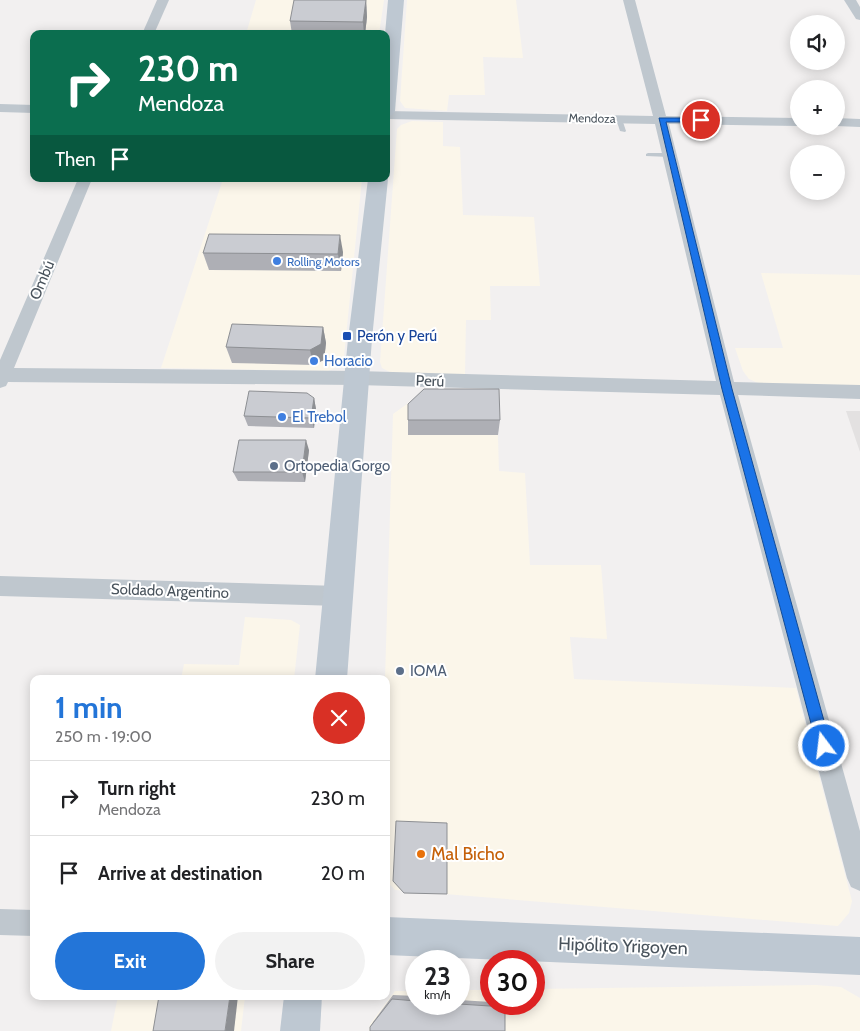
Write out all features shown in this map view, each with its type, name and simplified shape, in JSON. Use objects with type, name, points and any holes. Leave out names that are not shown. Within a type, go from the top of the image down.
[{"type":"main road","points":[[390,68],[396,0]]},
{"type":"main road","points":[[331,675],[357,378],[378,182]]},
{"type":"main road","name":"Hipólito Yrigoyen","points":[[390,936],[860,956]]},
{"type":"main road","points":[[300,1031],[303,1000]]},
{"type":"street","points":[[150,30],[163,0]]},
{"type":"street","points":[[629,0],[661,120],[727,389],[860,878]]},
{"type":"street","points":[[850,0],[860,18]]},
{"type":"street","points":[[0,108],[30,109]]},
{"type":"street","name":"Mendoza","points":[[390,113],[621,125],[661,120],[790,122]]},
{"type":"street","points":[[845,122],[860,122]]},
{"type":"street","name":"Ombú","points":[[1,377],[83,182]]},
{"type":"street","name":"Perú","points":[[1,377],[357,378],[860,392]]},
{"type":"street","name":"Soldado Argentino","points":[[0,586],[339,596]]},
{"type":"street","points":[[0,922],[30,923]]},
{"type":"lane","points":[[648,154],[669,155]]},
{"type":"shaded area","points":[[256,0],[384,0],[380,30],[247,30]]},
{"type":"shaded area","points":[[407,0],[516,0],[523,58],[483,57],[485,95],[449,95],[447,111],[405,108],[400,101]]},
{"type":"shaded area","points":[[412,121],[443,122],[443,146],[460,147],[463,215],[534,217],[540,286],[490,286],[491,320],[466,320],[465,374],[396,375],[382,368],[380,362],[397,129],[401,125]]},
{"type":"shaded area","points":[[222,182],[362,182],[344,356],[335,368],[328,371],[161,368]]},
{"type":"shaded area","points":[[761,273],[860,275],[860,386],[758,383],[749,379],[743,371],[735,348],[783,348]]},
{"type":"shaded area","points":[[414,399],[494,402],[497,405],[499,471],[525,473],[530,565],[601,565],[607,639],[570,637],[574,679],[796,688],[852,901],[849,913],[838,926],[395,890],[390,884],[390,675],[385,675],[393,414]]},
{"type":"shaded area","points":[[846,411],[860,411],[860,452]]},
{"type":"shaded area","points":[[245,617],[291,620],[300,625],[294,675],[182,675],[184,664],[239,665]]},
{"type":"shaded area","points":[[816,985],[841,987],[860,998],[860,1031],[369,1031],[370,1024],[395,991],[405,991],[405,1015],[470,1015],[470,990],[480,990],[480,1015],[545,1015],[545,989]]},
{"type":"shaded area","points":[[117,1000],[245,1000],[241,1031],[111,1031]]},
{"type":"building","points":[[294,0],[366,0],[363,22],[290,21]]},
{"type":"building","points":[[209,234],[340,235],[338,254],[203,253]]},
{"type":"building","points":[[232,324],[323,327],[321,344],[310,350],[226,347]]},
{"type":"building","points":[[424,389],[499,389],[500,420],[408,420],[408,404]]},
{"type":"building","points":[[249,391],[307,393],[314,398],[311,418],[244,416]]},
{"type":"building","name":"Ortopedia Gorgo","points":[[239,440],[306,440],[302,472],[233,472]]},
{"type":"building","name":"Mal Bicho","points":[[396,821],[447,823],[447,894],[404,893],[393,881]]},
{"type":"building","points":[[392,999],[405,1000],[405,1015],[470,1015],[470,1005],[480,1005],[480,1015],[505,1015],[505,1031],[370,1031],[370,1027]]},
{"type":"building","points":[[158,1000],[229,1000],[225,1031],[153,1031]]},
{"type":"place","name":"Rolling Motors","points":[[277,261]]},
{"type":"place","name":"Perón y Perú","points":[[347,336]]},
{"type":"place","name":"Horacio","points":[[314,361]]},
{"type":"place","name":"El Trebol","points":[[282,417]]},
{"type":"place","name":"Ortopedia Gorgo","points":[[274,466]]},
{"type":"place","name":"IOMA","points":[[400,671]]},
{"type":"place","name":"Mal Bicho","points":[[421,854]]},
{"type":"route","points":[[701,120],[661,120],[727,389],[824,746]]}]
